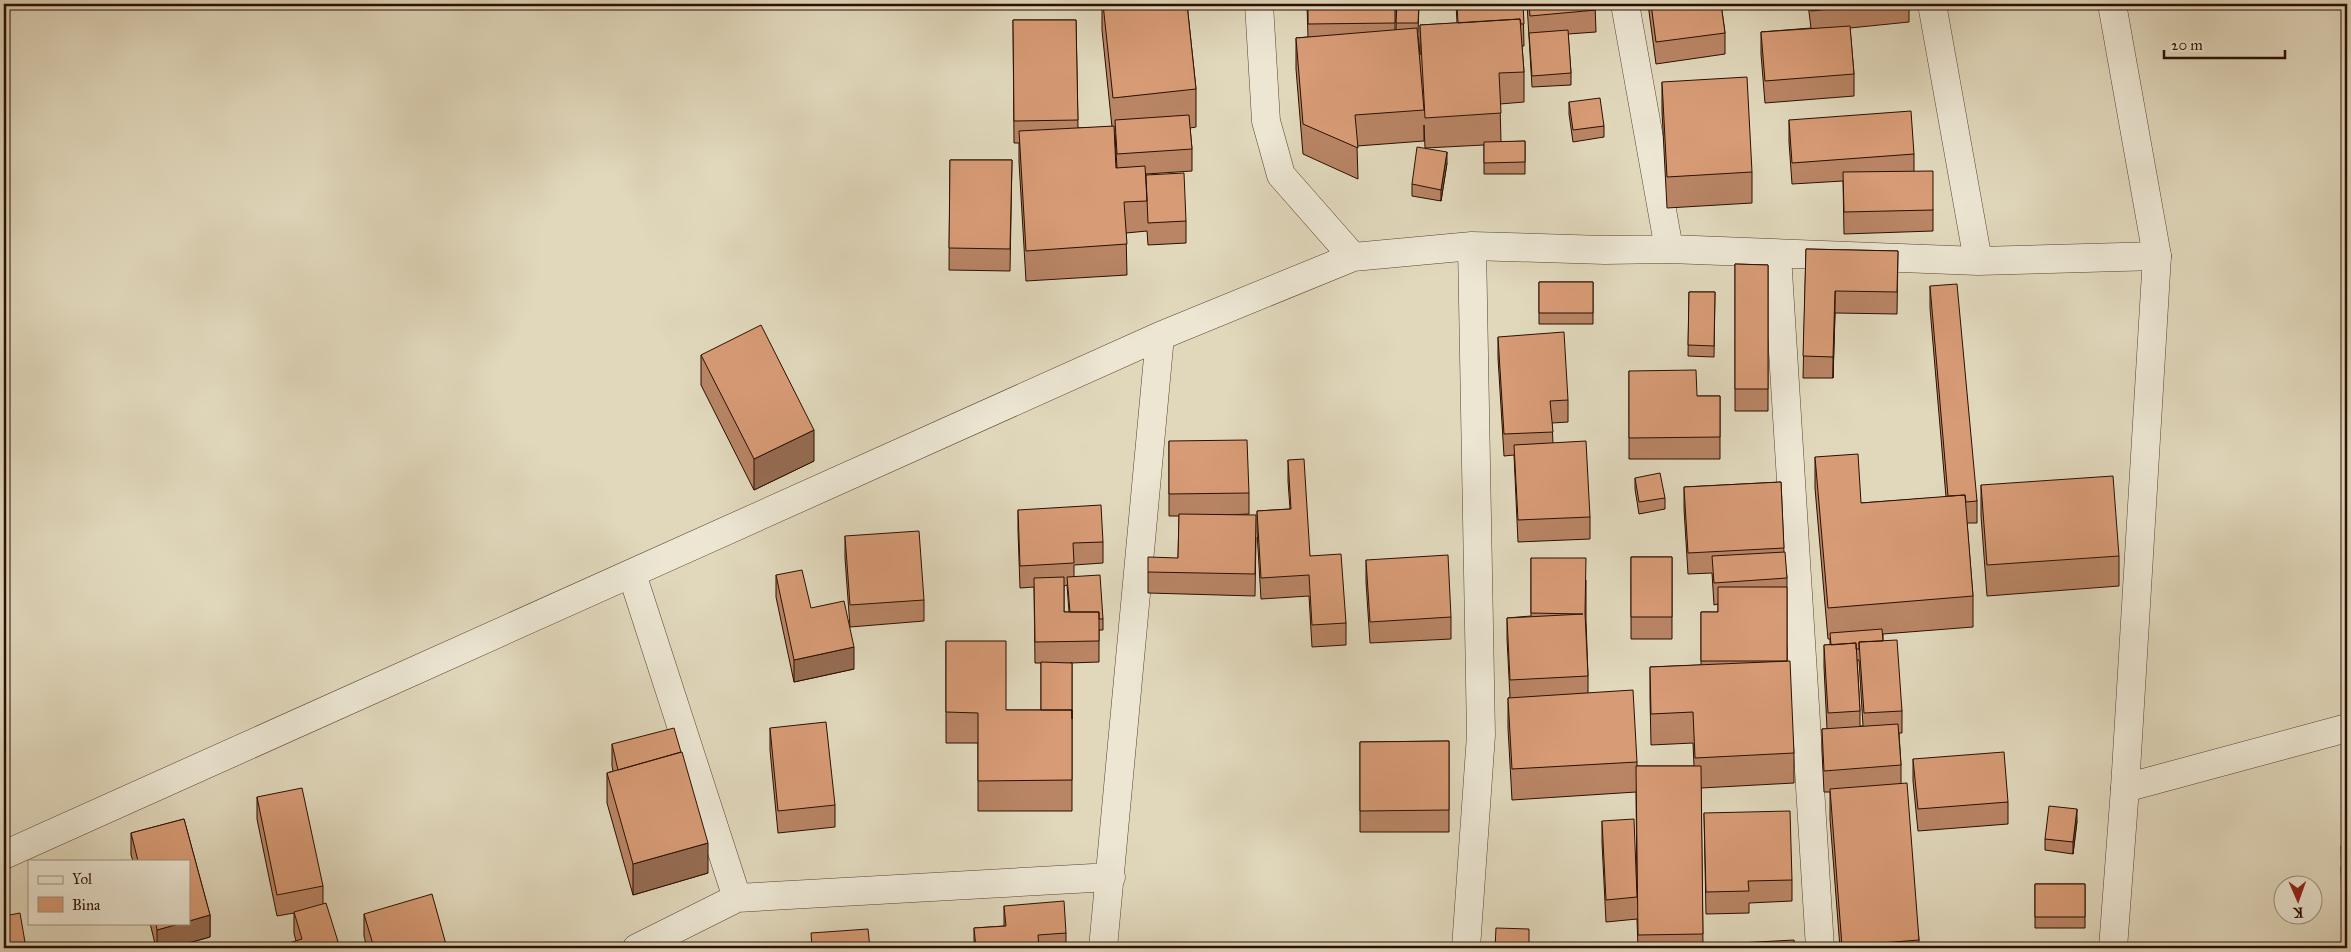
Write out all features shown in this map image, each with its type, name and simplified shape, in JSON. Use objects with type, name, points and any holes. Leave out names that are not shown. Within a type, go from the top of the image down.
[{"type":"street","points":[[1259,4],[1266,121],[1281,175],[1353,257]]},
{"type":"street","points":[[1624,4],[1669,249]]},
{"type":"street","points":[[1932,4],[1978,262]]},
{"type":"street","points":[[2112,4],[2157,256],[2125,788],[2113,948]]},
{"type":"street","points":[[1466,948],[1481,735],[1472,246]]},
{"type":"street","points":[[4,855],[1160,336],[1353,257],[1472,246],[1605,250],[1669,249],[1978,262],[2157,256]]},
{"type":"street","points":[[1777,255],[1820,948]]},
{"type":"street","points":[[1103,948],[1160,336]]},
{"type":"street","points":[[632,574],[737,898]]},
{"type":"street","points":[[2125,788],[2347,728]]},
{"type":"street","points":[[637,948],[737,898],[1111,877]]},
{"type":"building","points":[[1103,4],[1187,4],[1196,89],[1113,98]]},
{"type":"building","points":[[1308,4],[1395,4],[1395,23],[1308,24]]},
{"type":"building","points":[[1397,4],[1419,4],[1418,23],[1396,23]]},
{"type":"building","points":[[1457,4],[1523,4],[1524,24],[1521,24],[1520,19],[1458,23]]},
{"type":"building","points":[[1529,4],[1595,4],[1596,10],[1530,16]]},
{"type":"building","points":[[1651,4],[1721,4],[1725,33],[1656,42]]},
{"type":"building","points":[[1811,4],[1878,4],[1811,11]]},
{"type":"building","points":[[1520,19],[1524,72],[1499,73],[1501,113],[1425,118],[1420,25]]},
{"type":"building","points":[[1013,20],[1076,20],[1078,120],[1014,121]]},
{"type":"building","points":[[1850,26],[1854,74],[1765,81],[1761,32]]},
{"type":"building","points":[[1417,28],[1424,110],[1355,115],[1358,148],[1303,124],[1296,38]]},
{"type":"building","points":[[1568,30],[1571,73],[1532,76],[1529,33]]},
{"type":"building","points":[[1747,77],[1752,172],[1667,177],[1662,82]]},
{"type":"building","points":[[1600,98],[1604,126],[1573,130],[1569,102]]},
{"type":"building","points":[[1911,111],[1914,154],[1792,163],[1789,120]]},
{"type":"building","points":[[1189,115],[1192,149],[1117,154],[1115,120]]},
{"type":"building","points":[[1114,126],[1116,168],[1145,166],[1147,201],[1124,202],[1127,244],[1026,251],[1019,131]]},
{"type":"building","points":[[1525,141],[1525,162],[1484,163],[1484,142]]},
{"type":"building","points":[[1417,147],[1447,152],[1441,190],[1412,184]]},
{"type":"building","points":[[950,160],[1012,160],[1010,249],[949,248]]},
{"type":"building","points":[[1933,171],[1933,210],[1844,212],[1843,172]]},
{"type":"building","points":[[1184,173],[1186,221],[1148,223],[1146,175]]},
{"type":"building","points":[[1806,249],[1898,251],[1897,292],[1835,291],[1833,357],[1803,356]]},
{"type":"building","points":[[1735,264],[1768,265],[1768,389],[1735,389]]},
{"type":"building","points":[[1539,282],[1593,282],[1593,313],[1539,313]]},
{"type":"building","points":[[1957,284],[1977,501],[1966,502],[1965,495],[1948,496],[1930,286]]},
{"type":"building","points":[[1689,292],[1715,292],[1714,346],[1688,345]]},
{"type":"building","points":[[761,325],[814,430],[754,459],[701,355]]},
{"type":"building","points":[[1564,332],[1568,400],[1550,401],[1553,432],[1504,434],[1498,337]]},
{"type":"building","points":[[1696,370],[1697,396],[1720,396],[1720,437],[1629,438],[1629,371]]},
{"type":"building","points":[[1247,440],[1249,493],[1169,494],[1169,441]]},
{"type":"building","points":[[1586,441],[1590,517],[1518,520],[1514,445]]},
{"type":"building","points":[[1858,454],[1861,503],[1965,495],[1973,596],[1828,608],[1815,457]]},
{"type":"building","points":[[1304,459],[1310,556],[1341,554],[1346,623],[1312,625],[1309,575],[1261,578],[1257,511],[1291,509],[1288,460]]},
{"type":"building","points":[[1660,473],[1665,498],[1639,502],[1635,478]]},
{"type":"building","points":[[2113,476],[2119,556],[1987,565],[1981,485]]},
{"type":"building","points":[[1781,482],[1784,548],[1688,553],[1684,487]]},
{"type":"building","points":[[1101,505],[1103,542],[1073,543],[1074,563],[1020,566],[1018,510]]},
{"type":"building","points":[[1179,514],[1256,515],[1255,574],[1148,572],[1148,557],[1178,558]]},
{"type":"building","points":[[919,531],[924,600],[850,605],[845,536]]},
{"type":"building","points":[[1785,552],[1787,578],[1714,583],[1712,556]]},
{"type":"building","points":[[1448,555],[1451,617],[1370,622],[1366,560]]},
{"type":"building","points":[[1631,557],[1672,557],[1672,617],[1631,617]]},
{"type":"building","points":[[1531,558],[1586,558],[1585,613],[1588,676],[1510,680],[1507,618],[1583,614],[1531,613]]},
{"type":"building","points":[[802,570],[811,608],[844,601],[854,647],[794,660],[776,575]]},
{"type":"building","points":[[1100,575],[1103,619],[1099,619],[1099,612],[1070,612],[1067,577]]},
{"type":"building","points":[[1064,577],[1064,612],[1099,612],[1099,641],[1035,642],[1034,578]]},
{"type":"building","points":[[1718,587],[1787,587],[1787,661],[1701,661],[1701,612],[1718,612]]},
{"type":"building","points":[[1882,629],[1883,641],[1859,642],[1859,649],[1856,649],[1856,643],[1831,645],[1830,633]]},
{"type":"building","points":[[1897,640],[1902,711],[1864,713],[1859,642]]},
{"type":"building","points":[[946,641],[1006,641],[1006,710],[1072,710],[1072,780],[978,781],[978,713],[946,712]]},
{"type":"building","points":[[1856,643],[1860,711],[1828,713],[1824,645]]},
{"type":"building","points":[[1790,661],[1794,753],[1695,758],[1693,712],[1651,714],[1650,667]]},
{"type":"building","points":[[1041,662],[1072,663],[1072,710],[1041,710]]},
{"type":"building","points":[[1633,690],[1637,762],[1512,769],[1508,698]]},
{"type":"building","points":[[826,722],[835,805],[778,811],[770,728]]},
{"type":"building","points":[[1898,724],[1901,765],[1824,771],[1822,729]]},
{"type":"building","points":[[674,728],[681,752],[618,770],[612,744]]},
{"type":"building","points":[[1449,741],[1449,810],[1360,811],[1360,742]]},
{"type":"building","points":[[682,752],[708,843],[633,864],[607,773]]},
{"type":"building","points":[[2004,752],[2008,802],[1918,809],[1913,759]]},
{"type":"building","points":[[1636,766],[1701,766],[1703,934],[1638,935]]},
{"type":"building","points":[[1907,783],[1919,940],[1842,946],[1830,789]]},
{"type":"building","points":[[302,788],[323,886],[277,895],[257,797]]},
{"type":"building","points":[[2049,806],[2077,809],[2073,842],[2045,839]]},
{"type":"building","points":[[1790,811],[1792,880],[1748,881],[1749,891],[1706,892],[1704,813]]},
{"type":"building","points":[[184,819],[210,915],[190,921],[190,860],[138,860],[131,833]]},
{"type":"building","points":[[1634,819],[1637,897],[1606,900],[1602,821]]},
{"type":"building","points":[[2341,846],[2347,846],[2347,928],[2343,928]]},
{"type":"building","points":[[2035,884],[2085,884],[2085,917],[2035,917]]},
{"type":"building","points":[[432,894],[447,948],[374,948],[364,914]]},
{"type":"building","points":[[1064,901],[1066,933],[1038,935],[1039,948],[976,948],[974,928],[1006,926],[1004,906]]},
{"type":"building","points":[[326,903],[340,948],[272,948],[302,939],[294,912]]},
{"type":"building","points":[[20,913],[26,948],[4,948],[4,916]]},
{"type":"building","points":[[156,924],[178,924],[157,930]]},
{"type":"building","points":[[1496,928],[1529,929],[1529,948],[1495,948]]},
{"type":"building","points":[[868,929],[870,948],[812,948],[811,933]]},
{"type":"building","points":[[1794,940],[1795,948],[1648,948]]},
{"type":"building","points":[[1250,946],[1283,946],[1283,948],[1250,948]]}]
